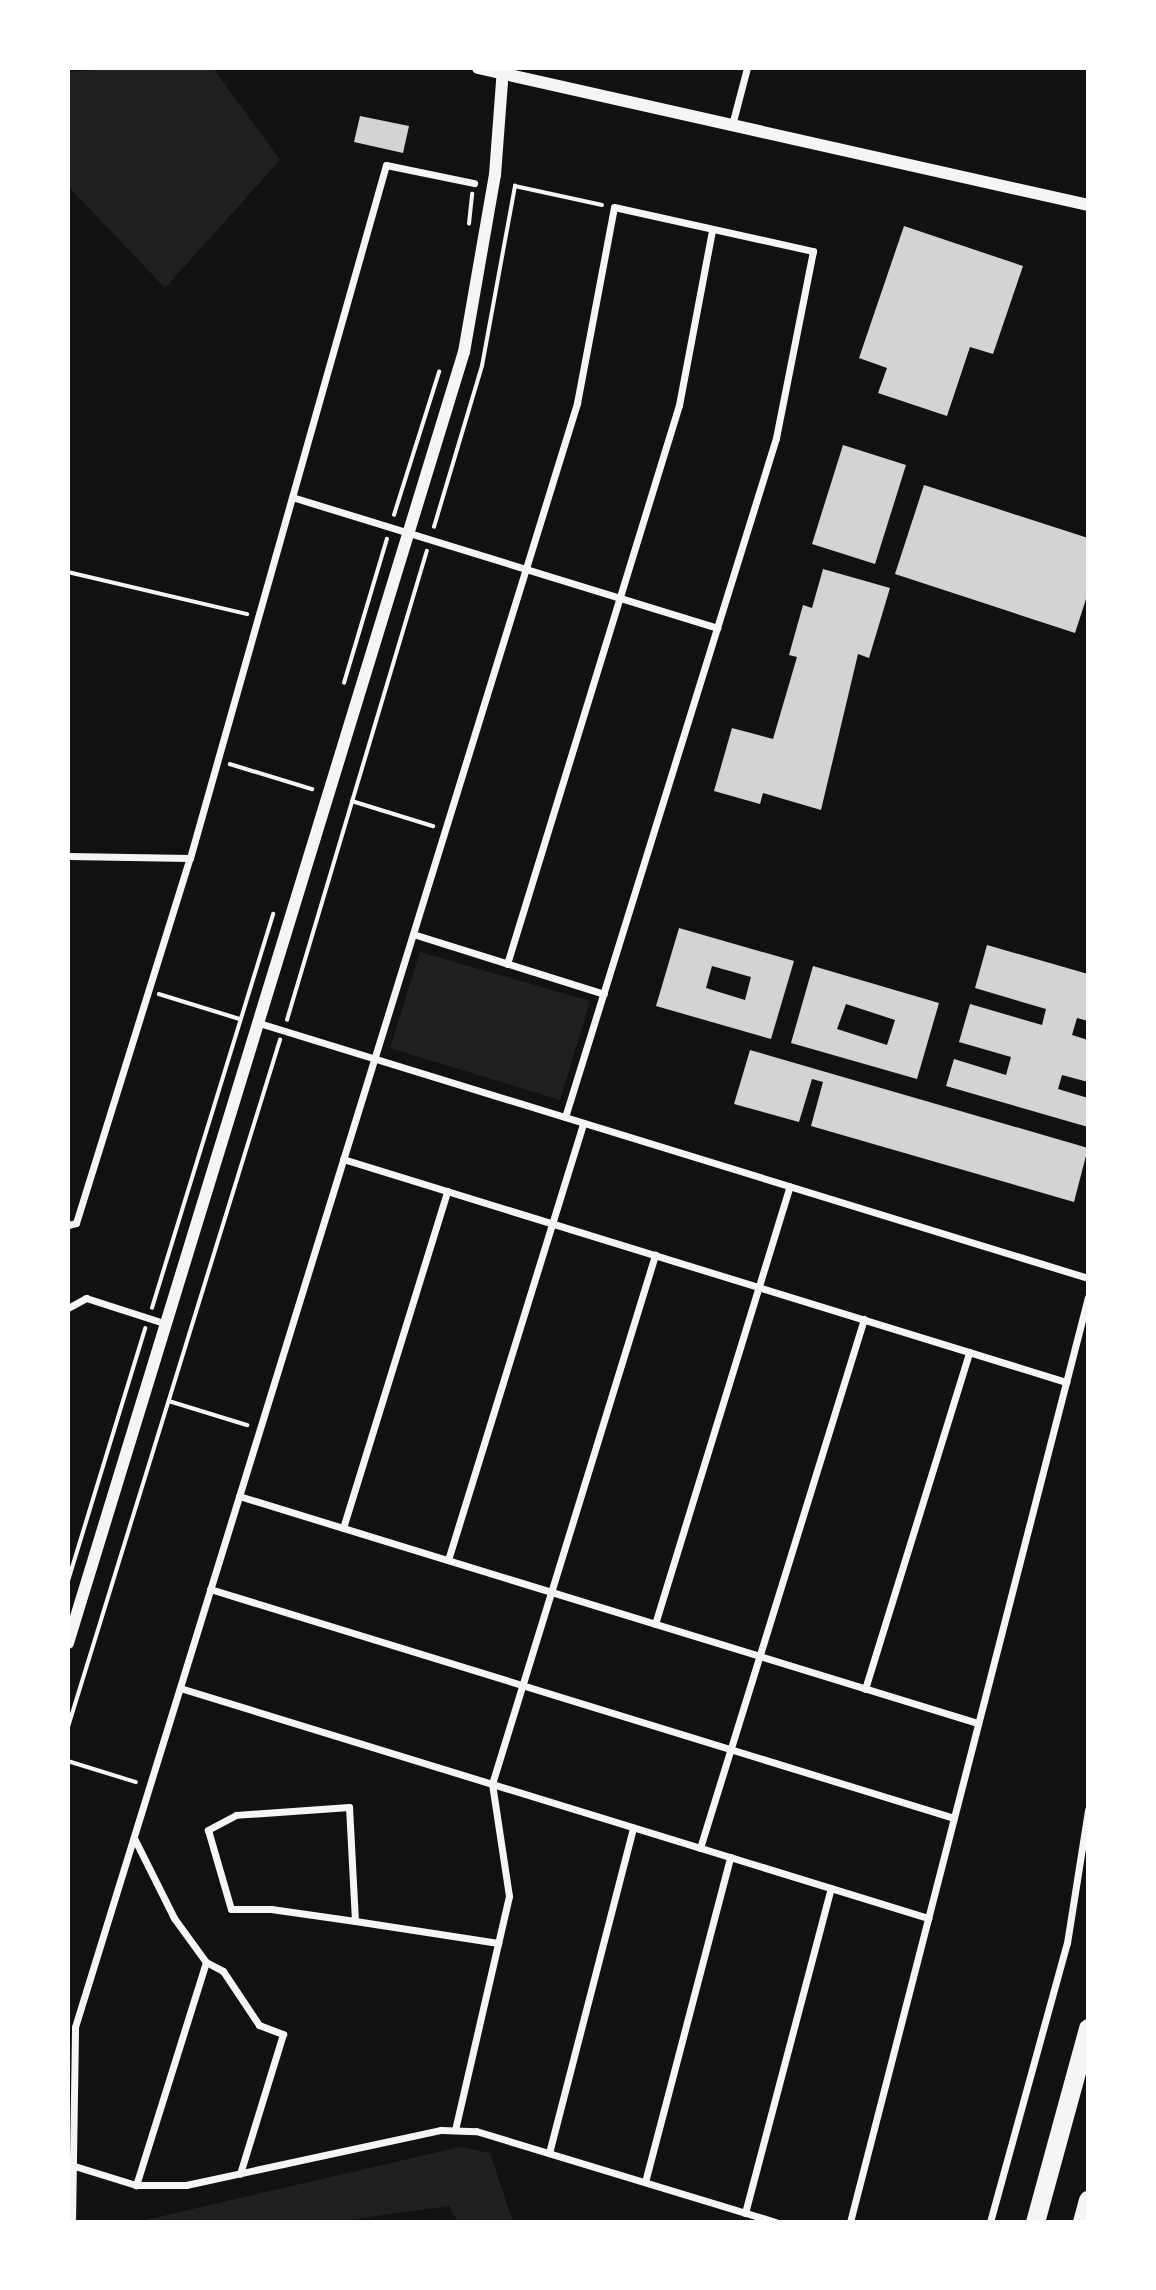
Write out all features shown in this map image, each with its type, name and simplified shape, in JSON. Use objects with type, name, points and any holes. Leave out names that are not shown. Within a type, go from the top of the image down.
[{"type":"highway","points":[[1034,2222],[1088,2028]]},
{"type":"highway","points":[[1082,2222],[1088,2200]]},
{"type":"street","points":[[478,68],[503,71],[1088,205]]},
{"type":"street","points":[[732,125],[747,68]]},
{"type":"street","points":[[68,1643],[410,533],[480,277],[503,71]]},
{"type":"street","points":[[68,1225],[76,1223],[190,858],[386,165],[474,183]]},
{"type":"street","points":[[72,2222],[75,2027],[577,403],[614,208],[813,251],[776,438],[565,1117]]},
{"type":"street","points":[[507,964],[622,600],[680,405],[712,230]]},
{"type":"street","points":[[292,497],[717,628]]},
{"type":"street","points":[[68,856],[190,858]]},
{"type":"street","points":[[413,934],[604,993]]},
{"type":"street","points":[[259,1023],[1088,1278]]},
{"type":"street","points":[[448,1560],[583,1123]]},
{"type":"street","points":[[343,1159],[1066,1382]]},
{"type":"street","points":[[655,1624],[790,1186]]},
{"type":"street","points":[[343,1528],[447,1191]]},
{"type":"street","points":[[455,2130],[509,1896],[492,1784],[655,1255]]},
{"type":"street","points":[[850,2222],[1088,1297]]},
{"type":"street","points":[[68,1308],[86,1298],[167,1324]]},
{"type":"street","points":[[700,1848],[864,1319]]},
{"type":"street","points":[[865,1689],[969,1352]]},
{"type":"street","points":[[239,1496],[978,1723]]},
{"type":"street","points":[[210,1589],[954,1818]]},
{"type":"street","points":[[180,1688],[928,1918]]},
{"type":"street","points":[[355,1921],[349,1807],[236,1815],[208,1830],[231,1909],[355,1921],[498,1943]]},
{"type":"street","points":[[990,2222],[1067,1943],[1088,1810]]},
{"type":"street","points":[[549,2153],[633,1828]]},
{"type":"street","points":[[134,1837],[174,1918],[206,1962],[223,1971],[259,2025],[283,2034],[240,2174]]},
{"type":"street","points":[[645,2182],[730,1857]]},
{"type":"street","points":[[745,2213],[831,1888]]},
{"type":"street","points":[[136,2185],[206,1962]]},
{"type":"street","points":[[71,2165],[136,2185],[186,2185],[455,2130],[549,2153],[775,2222]]},
{"type":"path","points":[[467,238],[474,183]]},
{"type":"path","points":[[68,1727],[284,1030],[485,353],[514,186],[614,208]]},
{"type":"path","points":[[340,698],[443,360]]},
{"type":"path","points":[[68,572],[258,617]]},
{"type":"path","points":[[218,761],[312,789]]},
{"type":"path","points":[[308,802],[316,776]]},
{"type":"path","points":[[352,801],[446,830]]},
{"type":"path","points":[[68,1581],[276,904]]},
{"type":"path","points":[[149,991],[240,1019]]},
{"type":"path","points":[[169,1401],[260,1429]]},
{"type":"path","points":[[68,1761],[149,1786]]},
{"type":"shaded area","points":[[114,68],[213,68],[280,160],[165,288],[68,186],[68,72]]},
{"type":"shaded area","points":[[420,952],[590,1001],[560,1100],[390,1048]]},
{"type":"shaded area","points":[[460,2147],[490,2153],[513,2222],[458,2222],[449,2206],[333,2222],[137,2222]]},
{"type":"building","points":[[360,116],[409,126],[403,153],[354,142]]},
{"type":"building","points":[[904,226],[1023,266],[993,354],[970,347],[947,416],[878,393],[887,368],[859,358]]},
{"type":"building","points":[[843,445],[906,465],[875,564],[812,544]]},
{"type":"building","points":[[924,485],[1088,538],[1088,593],[1075,633],[895,574]]},
{"type":"building","points":[[823,569],[890,588],[869,658],[858,654],[821,810],[763,793],[760,804],[714,791],[732,728],[773,739],[797,657],[789,655],[803,605],[812,608]]},
{"type":"building","points":[[679,928],[794,961],[771,1039],[656,1006]],"holes":[[[712,966],[751,977],[745,1000],[706,988]]]},
{"type":"building","points":[[987,945],[1088,974],[1088,1021],[1077,1018],[1072,1035],[1088,1040],[1088,1082],[1062,1075],[1058,1089],[1088,1098],[1088,1127],[946,1086],[954,1059],[1006,1075],[1011,1057],[959,1042],[970,1004],[1042,1025],[1046,1009],[975,988]]},
{"type":"building","points":[[813,966],[939,1003],[917,1079],[791,1043]],"holes":[[[846,1004],[895,1020],[887,1045],[837,1029]]]},
{"type":"building","points":[[750,1050],[1088,1148],[1074,1202],[811,1126],[823,1082],[812,1079],[799,1122],[734,1104]]}]
